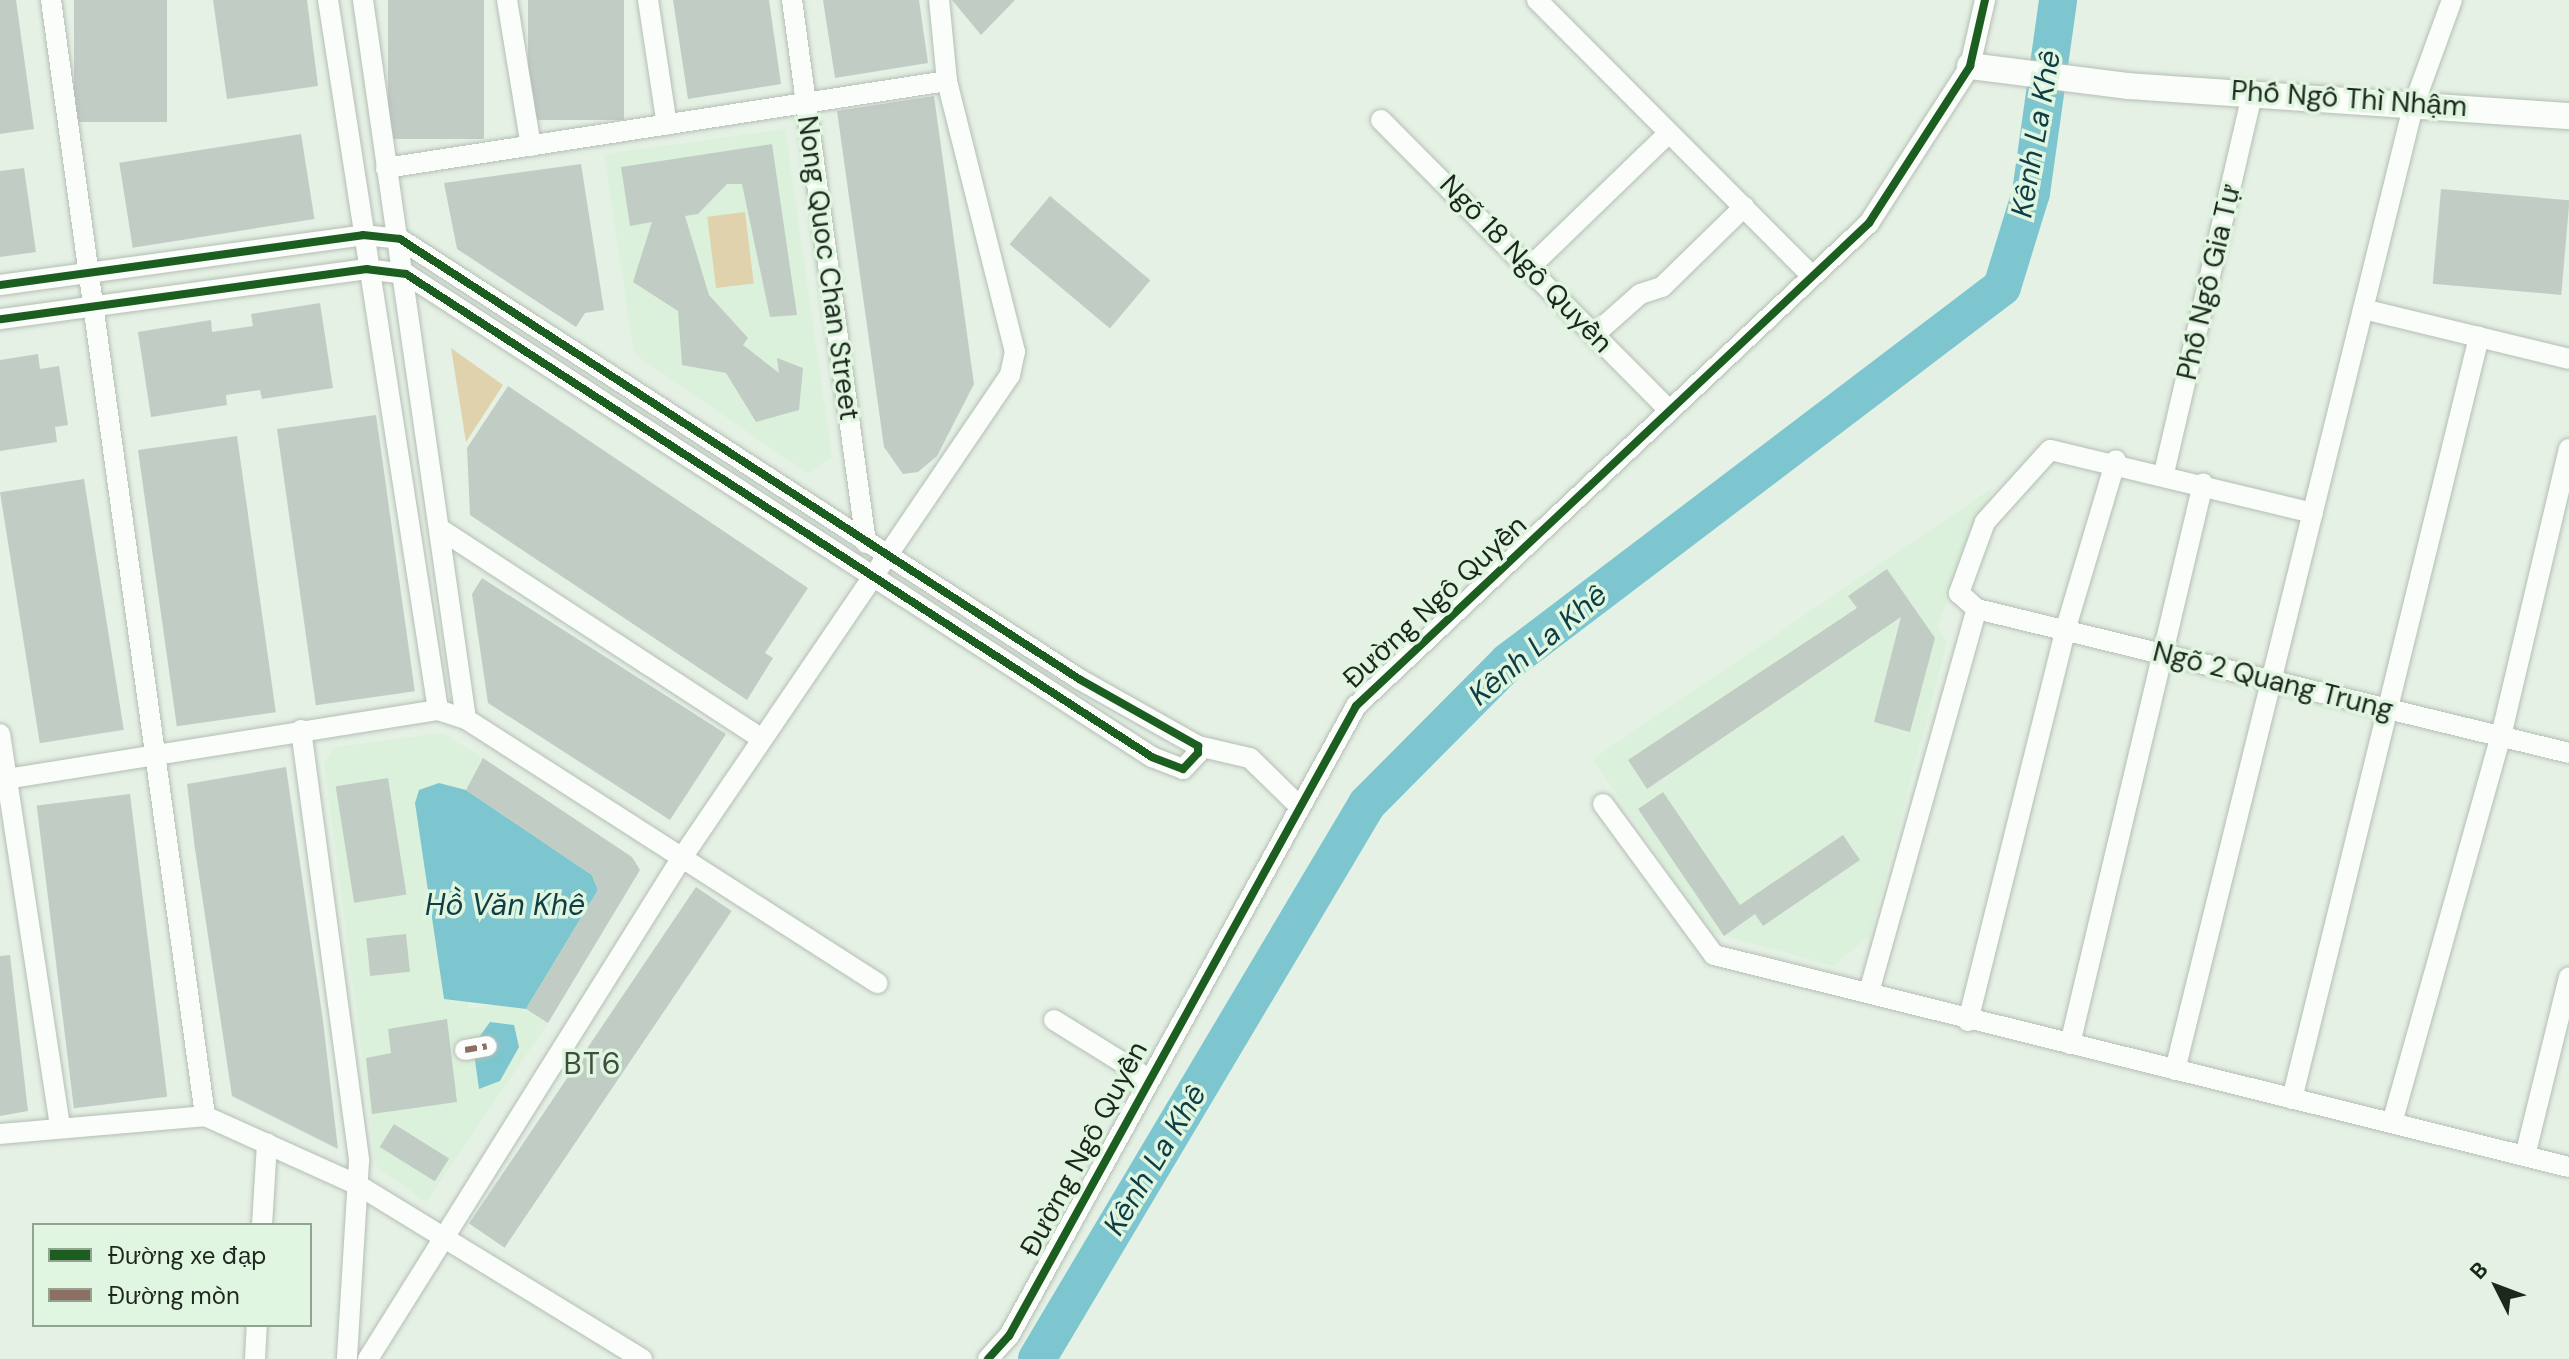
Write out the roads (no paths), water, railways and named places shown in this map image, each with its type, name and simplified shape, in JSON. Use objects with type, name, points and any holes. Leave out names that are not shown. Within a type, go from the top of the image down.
[{"type":"main road","name":"Phố Ngô Thì Nhậm","points":[[1970,66],[2128,86],[2253,92],[2413,107],[2569,116]]},
{"type":"street","points":[[51,0],[160,754],[205,1116]]},
{"type":"street","points":[[328,0],[367,269],[438,710]]},
{"type":"street","points":[[363,0],[386,168],[406,274],[466,719]]},
{"type":"street","points":[[507,0],[531,146]]},
{"type":"street","points":[[648,0],[667,125]]},
{"type":"street","name":"Nong Quoc Chan Street","points":[[792,0],[872,574]]},
{"type":"street","points":[[368,1359],[681,859],[760,738],[1010,375],[1015,352],[947,81],[939,0]]},
{"type":"street","points":[[1537,0],[1809,273]]},
{"type":"street","name":"Đường Ngô Quyền","points":[[988,1359],[1009,1336],[1146,1077],[1298,805],[1364,697],[1669,410],[1809,273],[1869,223],[1970,66],[1985,0]]},
{"type":"street","points":[[2175,1070],[2413,107],[2452,0]]},
{"type":"street","points":[[386,168],[947,81]]},
{"type":"street","name":"Phố Ngô Gia Tự","points":[[2164,473],[2253,92]]},
{"type":"street","name":"Ngõ 18 Ngô Quyền","points":[[1381,120],[1669,410]]},
{"type":"street","points":[[1529,268],[1668,134]]},
{"type":"street","points":[[1595,334],[1640,294],[1662,287],[1744,207]]},
{"type":"street","points":[[0,285],[363,235],[400,239],[888,550],[1079,679],[1198,746],[1250,758],[1298,805]]},
{"type":"street","points":[[0,319],[367,269],[406,274],[1152,757],[1183,769],[1198,746]]},
{"type":"street","points":[[2363,309],[2569,359]]},
{"type":"street","points":[[2292,1099],[2393,710],[2479,337]]},
{"type":"street","points":[[1869,992],[1977,609],[1961,599],[1959,581],[1985,522],[2023,474],[2062,447],[2313,513]]},
{"type":"street","points":[[2392,1123],[2501,736],[2569,449]]},
{"type":"street","points":[[1968,1021],[2065,631],[2116,460]]},
{"type":"street","points":[[2070,1044],[2203,484]]},
{"type":"street","points":[[440,529],[760,738]]},
{"type":"street","name":"Ngõ 2 Quang Trung","points":[[1977,609],[2569,753]]},
{"type":"street","points":[[3,780],[438,710],[466,719],[878,983]]},
{"type":"street","points":[[301,730],[358,1185],[347,1359]]},
{"type":"street","points":[[0,734],[3,780],[60,1126]]},
{"type":"street","points":[[1603,804],[1714,955],[1869,992],[1968,1021],[2569,1167]]},
{"type":"street","points":[[2525,1156],[2569,977]]},
{"type":"street","points":[[1054,1020],[1146,1077]]},
{"type":"street","points":[[465,1050],[487,1046]]},
{"type":"street","points":[[0,1134],[60,1126],[167,1124],[205,1116],[358,1185],[443,1241],[642,1359]]},
{"type":"street","points":[[262,1223],[267,1143]]},
{"type":"street","points":[[255,1359],[257,1327]]},
{"type":"water","name":"Hồ Văn Khê","points":[[439,783],[466,790],[592,875],[598,890],[526,1009],[444,999],[415,803],[419,790]]},
{"type":"water","points":[[490,1022],[514,1025],[519,1047],[500,1081],[479,1089],[473,1046]]},
{"type":"waterway","name":"Kênh La Khê","points":[[1037,1359],[1367,804],[1508,662],[2002,287],[2031,193],[2058,0]]},
{"type":"district","name":"BT6","points":[[593,1064]]}]
